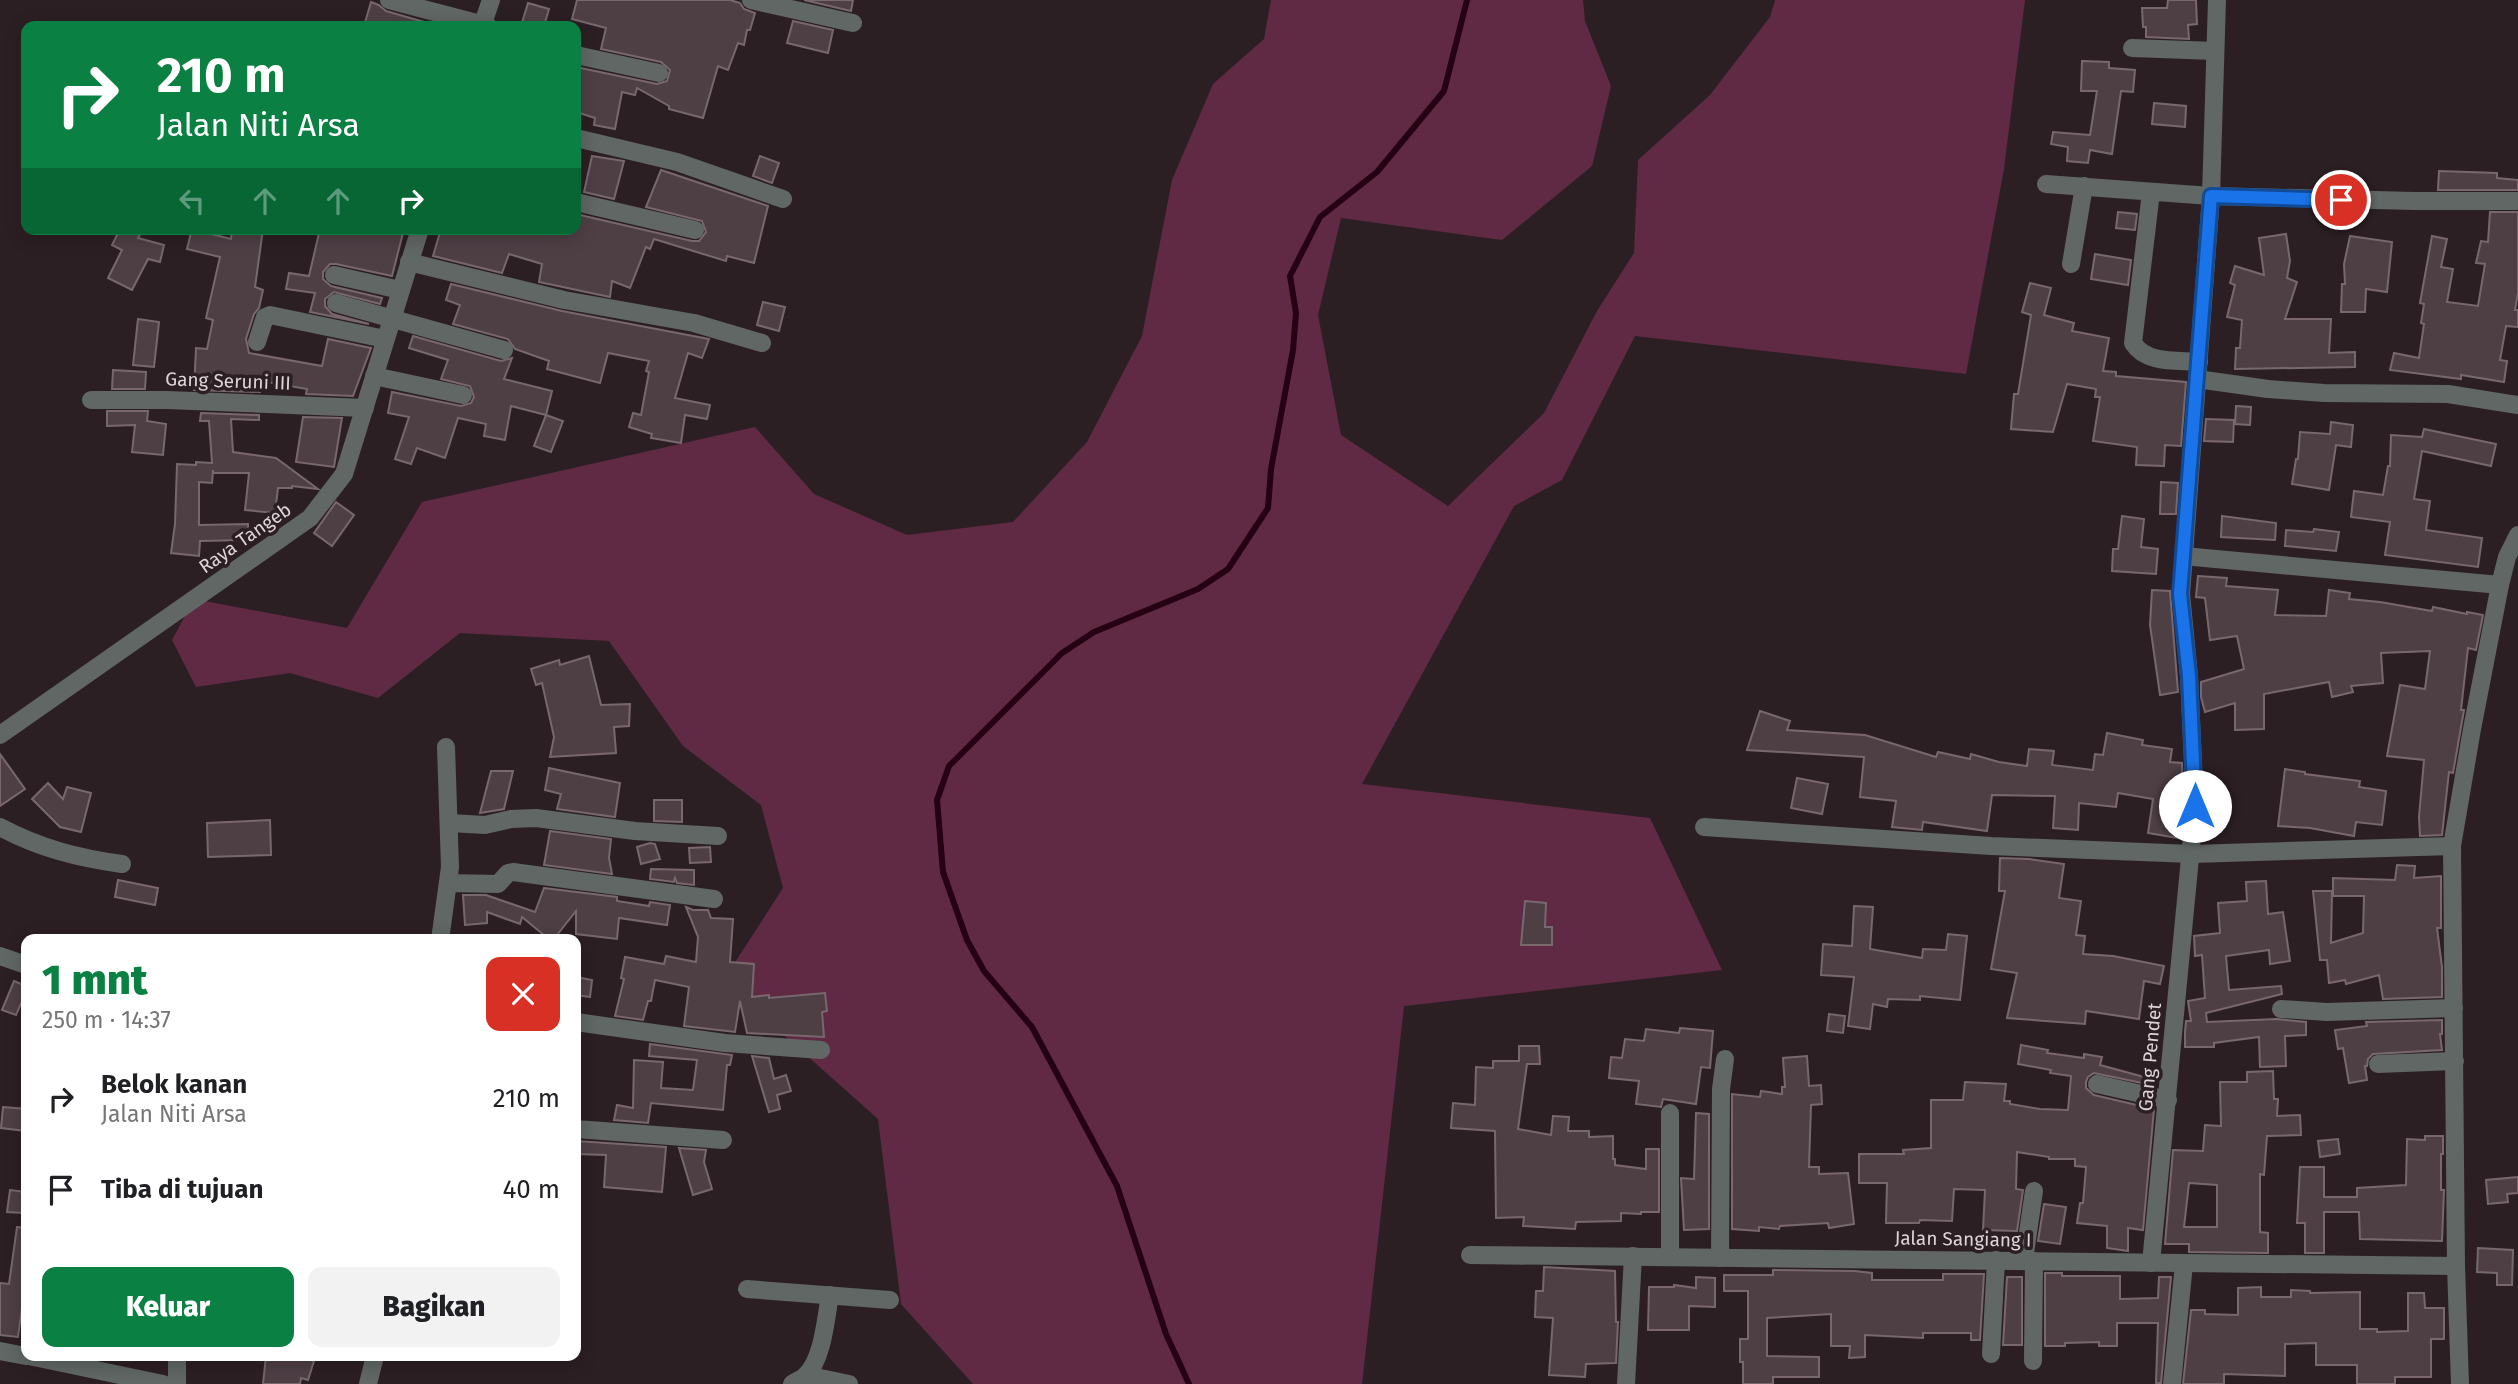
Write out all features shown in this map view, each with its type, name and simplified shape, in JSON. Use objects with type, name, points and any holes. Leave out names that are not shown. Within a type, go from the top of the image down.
[{"type":"street","points":[[389,0],[466,21]]},
{"type":"street","points":[[485,21],[491,0]]},
{"type":"street","points":[[751,0],[853,23]]},
{"type":"street","name":"Gang Pendet","points":[[2151,1263],[2178,969],[2192,854],[2195,768],[2180,594],[2211,196],[2217,0]]},
{"type":"street","points":[[2132,48],[2215,51]]},
{"type":"street","points":[[581,56],[659,73]]},
{"type":"street","points":[[581,139],[677,162],[783,199]]},
{"type":"street","points":[[2046,184],[2211,196],[2518,201]]},
{"type":"street","points":[[2071,264],[2084,186]]},
{"type":"street","points":[[2151,192],[2133,343],[2140,352],[2198,371],[2268,388],[2324,393],[2448,394],[2518,405]]},
{"type":"street","points":[[581,203],[695,230]]},
{"type":"street","name":"Raya Tangeb","points":[[0,735],[310,518],[344,474],[418,235]]},
{"type":"street","points":[[409,261],[564,300],[694,323],[762,343]]},
{"type":"street","points":[[334,275],[400,290]]},
{"type":"street","points":[[336,303],[504,350]]},
{"type":"street","points":[[257,342],[265,317],[270,315],[385,339]]},
{"type":"street","points":[[374,376],[463,395]]},
{"type":"street","name":"Gang Seruni III","points":[[91,400],[167,400],[365,408]]},
{"type":"street","points":[[2460,1384],[2456,1266],[2452,846],[2500,585],[2507,556],[2518,535]]},
{"type":"street","points":[[2183,556],[2500,585]]},
{"type":"street","points":[[441,934],[448,883],[450,823],[446,747]]},
{"type":"street","points":[[450,823],[485,825],[511,819],[536,818],[635,831],[718,836]]},
{"type":"street","points":[[0,827],[40,846],[80,858],[122,864]]},
{"type":"street","points":[[1704,827],[1991,846],[2192,854],[2452,846]]},
{"type":"street","points":[[448,883],[498,884],[508,873],[513,872],[714,899]]},
{"type":"street","points":[[0,956],[21,963]]},
{"type":"street","points":[[2281,1009],[2327,1012],[2454,1007]]},
{"type":"street","points":[[581,1023],[725,1043],[821,1050]]},
{"type":"street","points":[[1720,1258],[1721,1117],[1725,1059]]},
{"type":"street","points":[[2378,1065],[2455,1061]]},
{"type":"street","points":[[2097,1084],[2168,1100]]},
{"type":"street","points":[[1670,1113],[1670,1256]]},
{"type":"street","points":[[581,1129],[723,1140]]},
{"type":"street","points":[[2033,1361],[2029,1260],[2034,1191]]},
{"type":"street","name":"Jalan Sangiang I","points":[[1470,1255],[2456,1266]]},
{"type":"street","points":[[1626,1384],[1633,1255]]},
{"type":"street","points":[[1991,1354],[1996,1260]]},
{"type":"street","points":[[2172,1384],[2184,1264]]},
{"type":"street","points":[[747,1289],[890,1300]]},
{"type":"street","points":[[799,1380],[814,1364],[830,1295]]},
{"type":"street","points":[[0,1351],[21,1355]]},
{"type":"street","points":[[43,1361],[87,1376],[163,1384]]},
{"type":"street","points":[[177,1361],[177,1384]]},
{"type":"street","points":[[368,1384],[374,1361]]},
{"type":"street","points":[[799,1380],[849,1384]]},
{"type":"shaded area","points":[[1271,0],[1583,0],[1585,21],[1611,86],[1592,166],[1502,240],[1341,218],[1318,315],[1341,435],[1448,506],[1544,413],[1597,311],[1634,253],[1638,160],[1710,95],[1770,17],[1775,0],[2025,0],[2004,169],[1966,374],[1635,336],[1562,480],[1514,506],[1362,784],[1650,818],[1722,970],[1404,1006],[1362,1384],[973,1384],[901,1304],[878,1119],[723,981],[783,888],[761,805],[683,746],[609,641],[460,633],[378,698],[290,673],[196,687],[172,640],[194,599],[347,628],[422,502],[755,427],[814,494],[907,535],[1013,522],[1087,442],[1142,336],[1172,180],[1213,84],[1264,39]]},
{"type":"building","points":[[577,0],[730,0],[755,13],[744,45],[738,43],[728,70],[718,66],[703,118],[669,109],[669,106],[637,88],[635,95],[622,92],[615,129],[594,125],[595,118],[581,114],[581,68],[657,84],[667,81],[670,70],[661,62],[601,49],[606,28],[572,19]]},
{"type":"building","points":[[804,0],[853,0],[851,11]]},
{"type":"building","points":[[2168,0],[2196,0],[2197,24],[2188,25],[2189,39],[2146,37],[2142,8],[2167,8]]},
{"type":"building","points":[[371,2],[386,11],[421,21],[365,21]]},
{"type":"building","points":[[528,3],[549,9],[545,21],[523,21]]},
{"type":"building","points":[[793,21],[833,30],[828,53],[787,43]]},
{"type":"building","points":[[2082,61],[2109,62],[2109,68],[2135,70],[2133,92],[2121,91],[2112,154],[2090,150],[2088,163],[2067,161],[2068,147],[2051,144],[2053,132],[2090,135],[2097,91],[2081,91]]},
{"type":"building","points":[[2154,103],[2186,106],[2185,127],[2152,124]]},
{"type":"building","points":[[592,156],[624,161],[614,199],[584,192]]},
{"type":"building","points":[[760,156],[779,163],[772,183],[753,176]]},
{"type":"building","points":[[661,170],[768,206],[754,263],[727,256],[726,261],[654,239],[650,249],[646,247],[630,288],[612,281],[610,297],[539,282],[542,264],[509,254],[502,273],[433,256],[439,235],[581,235],[581,215],[692,241],[699,241],[706,232],[702,221],[646,207]]},
{"type":"building","points":[[2439,171],[2497,173],[2497,178],[2518,180],[2518,190],[2438,190]]},
{"type":"building","points":[[2118,212],[2137,214],[2135,230],[2116,228]]},
{"type":"building","points":[[2490,212],[2518,212],[2518,293],[2515,310],[2518,310],[2518,327],[2506,326],[2500,360],[2507,361],[2504,382],[2461,375],[2461,379],[2390,370],[2394,353],[2419,358],[2424,324],[2421,323],[2424,304],[2420,303],[2432,236],[2447,239],[2441,267],[2453,269],[2447,302],[2478,306],[2485,264],[2476,263],[2481,241],[2488,242]]},
{"type":"building","points":[[2286,234],[2290,261],[2287,278],[2297,282],[2285,319],[2331,319],[2329,353],[2355,352],[2355,367],[2235,369],[2242,320],[2227,317],[2235,285],[2230,283],[2235,266],[2264,275],[2259,238]]},
{"type":"building","points":[[117,235],[140,235],[138,238],[164,245],[160,262],[148,259],[132,290],[108,278],[122,250],[112,245]]},
{"type":"building","points":[[190,235],[215,235],[231,239],[231,235],[262,235],[255,287],[263,290],[259,308],[254,314],[246,339],[249,353],[322,366],[328,339],[371,348],[353,396],[306,394],[307,389],[261,381],[260,392],[194,390],[196,348],[207,349],[213,320],[206,318],[220,257],[187,249]]},
{"type":"building","points":[[319,235],[402,235],[392,276],[336,264],[330,264],[323,272],[323,279],[331,286],[382,298],[380,304],[334,292],[325,299],[325,306],[332,314],[369,324],[310,312],[315,293],[286,289],[289,273],[309,276]]},
{"type":"building","points":[[2350,236],[2392,242],[2387,292],[2366,289],[2365,312],[2341,312],[2342,284],[2345,284],[2344,264]]},
{"type":"building","points":[[2095,254],[2131,260],[2128,285],[2091,279]]},
{"type":"building","points":[[2030,283],[2051,288],[2044,315],[2074,323],[2072,331],[2109,338],[2103,371],[2116,372],[2116,376],[2186,382],[2181,446],[2165,445],[2164,466],[2136,465],[2137,447],[2093,441],[2100,397],[2095,397],[2096,389],[2067,384],[2053,432],[2011,429],[2014,394],[2018,394],[2031,315],[2022,312]]},
{"type":"building","points":[[451,284],[562,311],[709,339],[702,358],[688,353],[675,398],[710,405],[707,419],[685,415],[681,443],[651,438],[652,434],[629,427],[633,413],[641,415],[649,361],[608,353],[600,383],[547,369],[549,361],[515,349],[508,339],[453,324],[460,305],[446,300]]},
{"type":"building","points":[[763,302],[785,307],[779,331],[757,325]]},
{"type":"building","points":[[138,319],[159,322],[154,367],[133,365]]},
{"type":"building","points":[[413,336],[501,361],[512,358],[504,379],[552,391],[546,415],[511,406],[505,440],[484,436],[486,424],[458,418],[445,458],[417,448],[411,464],[395,459],[409,417],[388,413],[392,392],[461,406],[471,403],[474,397],[470,386],[441,379],[448,360],[409,348]]},
{"type":"building","points":[[113,370],[146,372],[145,389],[112,389]]},
{"type":"building","points":[[2236,406],[2251,407],[2250,425],[2235,424]]},
{"type":"building","points":[[107,411],[148,411],[147,421],[166,424],[163,455],[132,452],[135,425],[107,426]]},
{"type":"building","points":[[201,413],[259,415],[259,420],[231,419],[233,452],[276,458],[318,489],[292,486],[278,488],[275,513],[245,510],[249,473],[213,473],[213,470],[212,483],[199,482],[199,525],[248,524],[248,540],[200,541],[199,556],[171,553],[177,464],[212,463],[209,421],[200,421]]},
{"type":"building","points":[[546,415],[563,421],[551,452],[534,446]]},
{"type":"building","points":[[303,417],[342,418],[334,467],[296,462]]},
{"type":"building","points":[[2206,419],[2234,420],[2233,442],[2204,441]]},
{"type":"building","points":[[2331,422],[2353,425],[2351,447],[2336,445],[2329,490],[2292,484],[2298,459],[2300,432],[2330,434]]},
{"type":"building","points":[[2424,429],[2496,444],[2491,466],[2422,451],[2414,499],[2430,501],[2426,530],[2482,538],[2478,567],[2385,555],[2390,522],[2351,517],[2354,491],[2383,495],[2390,466],[2391,435],[2422,437]]},
{"type":"building","points":[[2161,482],[2178,483],[2176,514],[2160,514]]},
{"type":"building","points":[[336,502],[354,515],[332,546],[314,533]]},
{"type":"building","points":[[2122,516],[2144,519],[2141,547],[2158,549],[2156,574],[2112,571],[2113,549],[2118,549]]},
{"type":"building","points":[[2222,516],[2276,523],[2275,540],[2221,537]]},
{"type":"building","points":[[2314,529],[2339,532],[2336,551],[2285,546],[2286,530],[2313,532]]},
{"type":"building","points":[[2198,576],[2227,578],[2226,586],[2278,590],[2275,615],[2326,616],[2329,590],[2350,593],[2349,599],[2483,615],[2476,650],[2468,648],[2461,710],[2464,710],[2453,773],[2449,772],[2442,835],[2420,836],[2424,760],[2387,756],[2400,685],[2425,689],[2430,651],[2381,653],[2383,683],[2351,686],[2353,692],[2332,697],[2329,682],[2264,694],[2264,729],[2235,730],[2235,703],[2205,712],[2201,697],[2201,682],[2244,669],[2237,636],[2210,640],[2205,598],[2196,597]]},
{"type":"building","points":[[2152,590],[2170,591],[2178,692],[2160,695],[2150,625]]},
{"type":"building","points":[[589,656],[601,705],[630,704],[629,726],[614,727],[616,753],[550,757],[554,737],[542,683],[536,685],[531,669],[559,660],[560,665]]},
{"type":"building","points":[[1760,711],[1790,721],[1787,730],[1865,735],[1936,757],[1938,752],[1970,759],[1971,754],[2027,766],[2029,749],[2054,751],[2052,765],[2093,770],[2095,754],[2103,755],[2107,733],[2143,740],[2142,745],[2172,749],[2170,762],[2182,763],[2183,800],[2178,838],[2148,833],[2153,799],[2118,793],[2116,807],[2079,803],[2078,830],[2053,828],[2055,796],[1992,795],[1987,831],[1923,822],[1922,830],[1892,827],[1896,801],[1860,797],[1864,757],[1747,750]]},
{"type":"building","points":[[0,754],[25,789],[0,806]]},
{"type":"building","points":[[549,768],[620,783],[615,817],[557,809],[561,794],[545,790]]},
{"type":"building","points":[[2285,769],[2360,781],[2359,787],[2386,791],[2382,825],[2356,822],[2354,836],[2310,828],[2278,826]]},
{"type":"building","points":[[491,771],[513,771],[504,809],[480,813]]},
{"type":"building","points":[[1797,778],[1828,784],[1822,814],[1791,808]]},
{"type":"building","points":[[48,783],[63,799],[67,787],[91,793],[81,832],[60,827],[32,799]]},
{"type":"building","points":[[654,800],[682,800],[682,822],[654,821]]},
{"type":"building","points":[[270,820],[271,855],[208,857],[207,823]]},
{"type":"building","points":[[550,831],[611,839],[609,858],[612,874],[544,865]]},
{"type":"building","points":[[655,844],[660,859],[641,864],[637,847]]},
{"type":"building","points":[[710,847],[711,862],[690,863],[689,848]]},
{"type":"building","points":[[2000,858],[2064,864],[2059,898],[2081,901],[2076,935],[2085,936],[2083,954],[2113,956],[2164,966],[2160,984],[2144,981],[2139,1019],[2086,1011],[2085,1024],[2007,1018],[2017,973],[1991,969],[2005,891],[1999,891]]},
{"type":"building","points":[[2397,865],[2415,866],[2414,878],[2441,876],[2441,928],[2437,928],[2442,967],[2442,997],[2383,999],[2379,975],[2346,984],[2345,980],[2329,983],[2327,960],[2320,960],[2313,891],[2332,891],[2331,943],[2363,933],[2364,896],[2333,896],[2333,878],[2395,880]]},
{"type":"building","points":[[651,869],[694,870],[694,885],[677,883],[675,878],[674,882],[650,879]]},
{"type":"building","points":[[118,880],[158,888],[155,905],[115,897]]},
{"type":"building","points":[[2266,881],[2268,914],[2283,912],[2290,961],[2270,964],[2269,950],[2226,956],[2229,990],[2281,986],[2282,994],[2206,1013],[2207,1022],[2277,1019],[2306,1022],[2306,1035],[2285,1036],[2286,1066],[2260,1067],[2259,1037],[2214,1043],[2214,1047],[2185,1047],[2185,1032],[2186,1021],[2191,1021],[2188,1001],[2205,998],[2202,955],[2195,956],[2194,936],[2220,933],[2218,903],[2247,901],[2246,882]]},
{"type":"building","points":[[544,888],[617,897],[617,901],[649,906],[650,902],[670,905],[667,925],[619,918],[617,939],[576,934],[576,911],[558,934],[543,934],[522,917],[520,924],[487,912],[487,923],[465,925],[463,895],[486,895],[535,912]]},
{"type":"building","points":[[1525,901],[1546,903],[1545,927],[1552,927],[1552,945],[1521,945]]},
{"type":"building","points":[[1854,906],[1873,907],[1870,949],[1922,958],[1923,949],[1946,950],[1948,934],[1967,936],[1960,1000],[1920,996],[1920,1000],[1888,999],[1887,1007],[1873,1004],[1870,1029],[1848,1026],[1854,977],[1821,975],[1823,944],[1852,946]]},
{"type":"building","points":[[686,907],[708,910],[711,918],[733,919],[730,962],[754,964],[752,997],[825,993],[827,1011],[822,1012],[824,1037],[747,1033],[740,1001],[735,1032],[684,1026],[689,987],[655,980],[651,1001],[648,1001],[643,1020],[615,1016],[624,979],[621,978],[625,957],[664,964],[666,956],[696,962],[698,937]]},
{"type":"building","points":[[581,978],[592,980],[590,997],[581,996]]},
{"type":"building","points":[[14,981],[21,984],[21,1004],[16,1015],[2,1010]]},
{"type":"building","points":[[1829,1014],[1845,1016],[1843,1033],[1827,1031]]},
{"type":"building","points":[[2442,1020],[2442,1050],[2373,1054],[2365,1066],[2367,1080],[2349,1083],[2343,1048],[2338,1049],[2335,1030],[2367,1026],[2366,1022]]},
{"type":"building","points":[[1680,1028],[1713,1031],[1710,1068],[1701,1067],[1696,1104],[1663,1099],[1661,1107],[1636,1104],[1639,1081],[1609,1078],[1611,1057],[1622,1058],[1625,1039],[1644,1041],[1646,1029],[1679,1033]]},
{"type":"building","points":[[650,1044],[732,1055],[730,1065],[727,1065],[723,1110],[651,1103],[648,1123],[614,1120],[617,1105],[633,1108],[634,1060],[663,1062],[661,1088],[693,1090],[697,1060],[649,1056]]},
{"type":"building","points":[[2021,1045],[2048,1050],[2047,1053],[2084,1058],[2084,1054],[2102,1057],[2100,1065],[2148,1078],[2147,1084],[2094,1073],[2086,1082],[2086,1088],[2094,1095],[2154,1109],[2143,1230],[2128,1228],[2128,1251],[2107,1248],[2107,1226],[2077,1223],[2080,1203],[2083,1203],[2086,1167],[2075,1166],[2075,1159],[2049,1159],[2017,1152],[2016,1189],[2023,1190],[2017,1231],[1983,1230],[1985,1190],[1954,1189],[1952,1221],[1886,1223],[1887,1183],[1859,1183],[1859,1154],[1904,1154],[1903,1150],[1931,1148],[1931,1100],[1963,1100],[1965,1082],[2006,1084],[2004,1101],[2010,1101],[2010,1104],[2068,1110],[2071,1076],[2018,1064]]},
{"type":"building","points":[[1519,1046],[1539,1046],[1540,1064],[1527,1064],[1518,1129],[1551,1135],[1553,1116],[1569,1117],[1568,1131],[1589,1131],[1589,1137],[1613,1136],[1615,1165],[1646,1169],[1646,1149],[1659,1149],[1659,1212],[1621,1213],[1621,1221],[1576,1222],[1575,1229],[1523,1226],[1524,1217],[1496,1218],[1495,1131],[1451,1128],[1453,1103],[1475,1105],[1476,1067],[1493,1068],[1493,1061],[1519,1061]]},
{"type":"building","points":[[752,1056],[769,1058],[774,1079],[786,1075],[791,1091],[777,1095],[780,1109],[769,1112]]},
{"type":"building","points":[[1807,1056],[1809,1086],[1821,1085],[1822,1104],[1811,1105],[1809,1167],[1819,1167],[1819,1174],[1848,1173],[1854,1224],[1829,1228],[1828,1223],[1780,1226],[1779,1229],[1759,1227],[1759,1231],[1732,1229],[1732,1094],[1760,1097],[1761,1091],[1782,1094],[1782,1087],[1785,1087],[1783,1058]]},
{"type":"building","points":[[2273,1071],[2274,1099],[2278,1099],[2277,1116],[2300,1115],[2301,1135],[2267,1136],[2264,1175],[2260,1174],[2260,1232],[2268,1233],[2268,1253],[2189,1252],[2189,1244],[2165,1244],[2173,1150],[2203,1151],[2205,1125],[2221,1126],[2220,1082],[2247,1082],[2247,1072]],"holes":[[[2189,1183],[2217,1185],[2217,1227],[2184,1227]]]},
{"type":"building","points":[[3,1107],[21,1109],[21,1130],[1,1128]]},
{"type":"building","points":[[1696,1113],[1709,1114],[1709,1229],[1684,1230],[1681,1178],[1694,1179]]},
{"type":"building","points":[[2425,1136],[2443,1136],[2442,1241],[2360,1239],[2359,1212],[2324,1212],[2324,1253],[2305,1253],[2305,1223],[2297,1223],[2300,1167],[2324,1167],[2324,1197],[2357,1197],[2357,1188],[2406,1185],[2407,1139],[2425,1140]]},
{"type":"building","points":[[2338,1139],[2340,1154],[2320,1157],[2318,1141]]},
{"type":"building","points":[[581,1141],[666,1147],[662,1192],[604,1187],[606,1155],[581,1154]]},
{"type":"building","points":[[679,1148],[706,1150],[704,1162],[712,1189],[693,1195]]},
{"type":"building","points":[[2518,1177],[2518,1193],[2507,1194],[2508,1202],[2488,1204],[2486,1180]]},
{"type":"building","points":[[10,1190],[21,1191],[21,1213],[7,1212]]},
{"type":"building","points":[[2044,1204],[2066,1207],[2060,1244],[2038,1241]]},
{"type":"building","points":[[17,1227],[21,1227],[21,1315],[18,1337],[0,1335],[0,1283],[9,1284]]},
{"type":"building","points":[[2478,1248],[2513,1250],[2512,1285],[2497,1285],[2497,1273],[2477,1272]]},
{"type":"building","points":[[1544,1267],[1615,1271],[1618,1322],[1616,1363],[1586,1364],[1585,1377],[1549,1375],[1553,1318],[1535,1317],[1536,1291],[1543,1291]]},
{"type":"building","points":[[1773,1270],[1855,1271],[1872,1273],[1872,1280],[1943,1280],[1943,1274],[1984,1274],[1980,1340],[1971,1340],[1971,1333],[1923,1333],[1923,1338],[1865,1335],[1865,1357],[1849,1358],[1850,1346],[1831,1346],[1831,1314],[1767,1318],[1767,1356],[1819,1357],[1819,1377],[1773,1377],[1773,1384],[1743,1384],[1740,1339],[1748,1339],[1748,1291],[1724,1291],[1724,1275],[1773,1275]]},
{"type":"building","points":[[2045,1273],[2062,1273],[2062,1276],[2120,1276],[2120,1299],[2158,1298],[2159,1277],[2171,1277],[2161,1383],[2156,1383],[2158,1323],[2117,1323],[2117,1346],[2099,1346],[2099,1342],[2045,1346]]},
{"type":"building","points":[[1696,1277],[1715,1278],[1715,1307],[1689,1306],[1689,1330],[1648,1330],[1649,1287],[1674,1285],[1696,1288]]},
{"type":"building","points":[[2007,1277],[2022,1277],[2022,1345],[2003,1345]]},
{"type":"building","points":[[2261,1287],[2261,1297],[2291,1297],[2291,1290],[2310,1293],[2360,1292],[2360,1329],[2377,1329],[2377,1332],[2408,1331],[2408,1293],[2424,1293],[2425,1308],[2444,1308],[2444,1339],[2431,1339],[2431,1377],[2395,1377],[2395,1384],[2357,1384],[2357,1365],[2316,1365],[2316,1343],[2285,1344],[2285,1376],[2224,1374],[2224,1384],[2183,1384],[2191,1310],[2205,1310],[2205,1314],[2238,1315],[2238,1288]]},
{"type":"building","points":[[265,1361],[314,1361],[308,1380],[301,1378],[300,1384],[263,1384]]},
{"type":"waterway","points":[[1189,1384],[1166,1334],[1117,1186],[1032,1027],[984,971],[967,940],[943,872],[937,800],[949,766],[1062,653],[1094,632],[1198,589],[1228,569],[1268,508],[1271,469],[1293,350],[1296,313],[1290,276],[1320,217],[1377,172],[1444,91],[1467,0]]},
{"type":"route","points":[[2195,806],[2189,676],[2180,594],[2211,196],[2341,200]]}]
